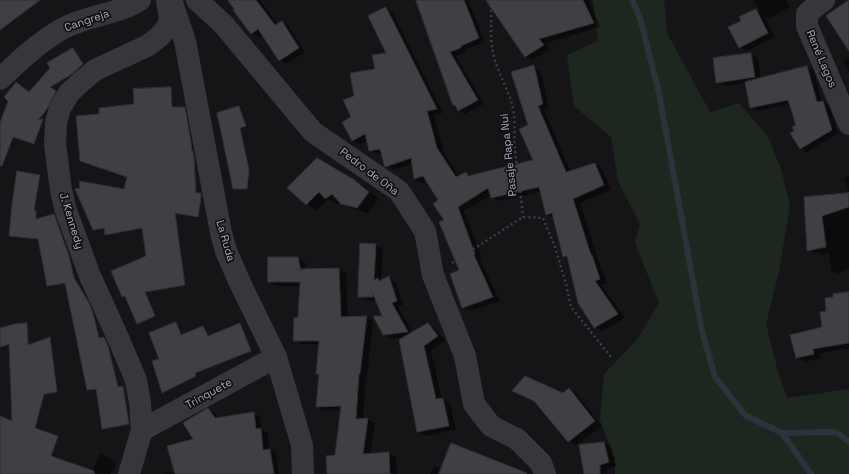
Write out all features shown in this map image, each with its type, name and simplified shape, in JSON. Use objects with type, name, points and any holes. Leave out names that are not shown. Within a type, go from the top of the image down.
[{"type":"street","name":"Cangreja","points":[[0,79],[26,55],[63,28],[83,20],[131,6],[140,0]]},
{"type":"street","name":"J. Kennedy","points":[[132,470],[142,430],[140,403],[136,380],[120,340],[90,276],[65,208],[55,144],[56,123],[60,108],[69,93],[95,70],[149,45],[161,35],[167,27],[170,19],[167,0]]},
{"type":"street","name":"La Ruda","points":[[171,0],[185,42],[224,245],[240,283],[276,357],[302,445],[303,474]]},
{"type":"street","name":"Pedro de Oña","points":[[197,0],[224,25],[313,132],[399,191],[425,232],[433,275],[465,356],[474,404],[491,426],[517,439],[541,463],[545,474]]},
{"type":"street","name":"René Lagos","points":[[824,0],[807,14],[806,26],[849,124]]},
{"type":"street","name":"Trinquete","points":[[142,430],[276,357]]},
{"type":"path","name":"Pasaje Rapa Nui","points":[[490,0],[492,12],[492,50],[498,72],[507,91],[514,115],[516,163],[523,217]]},
{"type":"path","points":[[433,275],[523,217],[543,218],[559,262],[571,307],[611,357]]},
{"type":"shaded area","points":[[592,0],[664,0],[667,33],[710,112],[739,103],[768,137],[781,169],[790,206],[779,271],[766,324],[778,372],[787,398],[849,389],[849,474],[615,474],[615,459],[600,420],[604,374],[637,340],[659,303],[635,243],[640,224],[618,181],[611,137],[574,106],[567,55],[598,41]]},
{"type":"building","points":[[0,0],[40,0],[0,30]]},
{"type":"building","points":[[228,0],[256,0],[275,25],[282,21],[299,48],[279,61],[258,29],[251,34],[233,10],[234,9]]},
{"type":"building","points":[[416,0],[464,0],[479,38],[450,52],[478,100],[458,111],[455,105],[453,105]]},
{"type":"building","points":[[486,0],[583,0],[594,23],[539,39],[544,45],[525,57]]},
{"type":"building","points":[[849,0],[849,51],[826,16]]},
{"type":"building","points":[[386,7],[437,109],[427,111],[437,148],[456,177],[466,172],[468,176],[533,160],[519,129],[528,125],[511,72],[534,65],[543,104],[538,106],[566,172],[595,163],[604,185],[573,199],[600,279],[595,281],[618,314],[594,328],[578,303],[567,256],[563,257],[552,213],[546,215],[539,187],[491,198],[488,188],[458,207],[475,254],[474,255],[493,297],[462,308],[450,274],[459,270],[439,222],[444,220],[433,204],[438,200],[423,176],[414,179],[411,158],[385,167],[380,149],[369,151],[365,134],[352,141],[342,122],[351,117],[343,100],[354,96],[350,73],[375,69],[372,55],[386,53],[368,16]]},
{"type":"building","points":[[756,9],[768,33],[739,48],[728,27],[741,21],[739,17]]},
{"type":"building","points":[[73,48],[83,64],[72,74],[50,87],[56,91],[47,109],[38,120],[43,119],[34,144],[13,137],[2,166],[0,166],[0,123],[8,101],[4,97],[16,82],[29,92],[50,68],[47,63]]},
{"type":"building","points":[[751,53],[755,77],[716,83],[713,58]]},
{"type":"building","points":[[807,66],[817,102],[823,101],[832,130],[800,149],[790,133],[794,131],[792,127],[796,125],[788,100],[750,108],[745,82]]},
{"type":"building","points":[[171,87],[172,107],[185,107],[194,158],[196,193],[201,193],[201,197],[198,217],[175,213],[185,285],[145,292],[155,316],[137,324],[125,296],[122,297],[111,271],[146,256],[142,228],[105,235],[104,228],[93,230],[75,189],[80,188],[79,181],[124,189],[127,177],[80,161],[76,116],[99,114],[99,108],[134,104],[133,89]]},
{"type":"building","points":[[239,106],[246,126],[240,128],[249,170],[247,189],[233,189],[217,113]]},
{"type":"building","points":[[317,158],[353,179],[369,192],[357,208],[341,204],[332,194],[325,199],[319,192],[306,205],[287,188]]},
{"type":"building","points":[[17,171],[40,175],[34,210],[36,211],[36,219],[54,214],[69,256],[74,278],[88,301],[93,313],[99,338],[104,337],[108,346],[118,387],[123,386],[129,424],[102,429],[96,389],[87,390],[65,283],[47,286],[38,239],[9,236]]},
{"type":"building","points":[[849,193],[849,207],[822,216],[826,247],[807,251],[804,197]]},
{"type":"building","points":[[360,243],[376,244],[374,280],[378,278],[379,281],[389,276],[397,301],[392,303],[408,332],[383,335],[373,316],[382,316],[373,294],[373,297],[358,297]]},
{"type":"building","points":[[268,257],[298,257],[301,271],[301,269],[339,268],[341,317],[367,316],[359,374],[356,419],[368,418],[363,454],[389,452],[390,474],[327,474],[326,456],[335,455],[341,406],[316,407],[319,374],[316,374],[319,341],[293,341],[294,318],[298,317],[300,282],[268,282]]},
{"type":"building","points":[[849,292],[849,343],[813,349],[814,354],[796,358],[790,335],[822,327],[820,312],[826,311],[825,298],[833,297],[833,294]]},
{"type":"building","points":[[176,322],[181,335],[203,326],[208,336],[240,323],[251,351],[195,373],[196,376],[162,393],[152,361],[159,359],[149,333]]},
{"type":"building","points":[[27,323],[28,345],[50,337],[57,392],[44,394],[35,428],[58,436],[51,456],[94,471],[94,474],[0,474],[0,416],[12,421],[9,344],[0,347],[0,328],[14,324]]},
{"type":"building","points":[[428,323],[438,336],[424,346],[436,399],[443,398],[449,426],[417,432],[399,340]]},
{"type":"building","points":[[525,376],[563,393],[569,388],[595,421],[568,442],[534,401],[512,391]]},
{"type":"building","points":[[208,408],[215,418],[254,412],[256,429],[261,428],[263,450],[270,449],[274,474],[175,474],[167,446],[193,439],[183,423]]},
{"type":"building","points":[[604,442],[609,462],[600,465],[600,474],[584,474],[579,445]]},
{"type":"building","points":[[451,443],[527,473],[527,474],[439,474]]},
{"type":"waterway","points":[[632,0],[640,18],[659,93],[702,331],[715,377],[745,415],[782,433],[836,432],[849,442]]},
{"type":"waterway","points":[[782,433],[811,474]]}]
